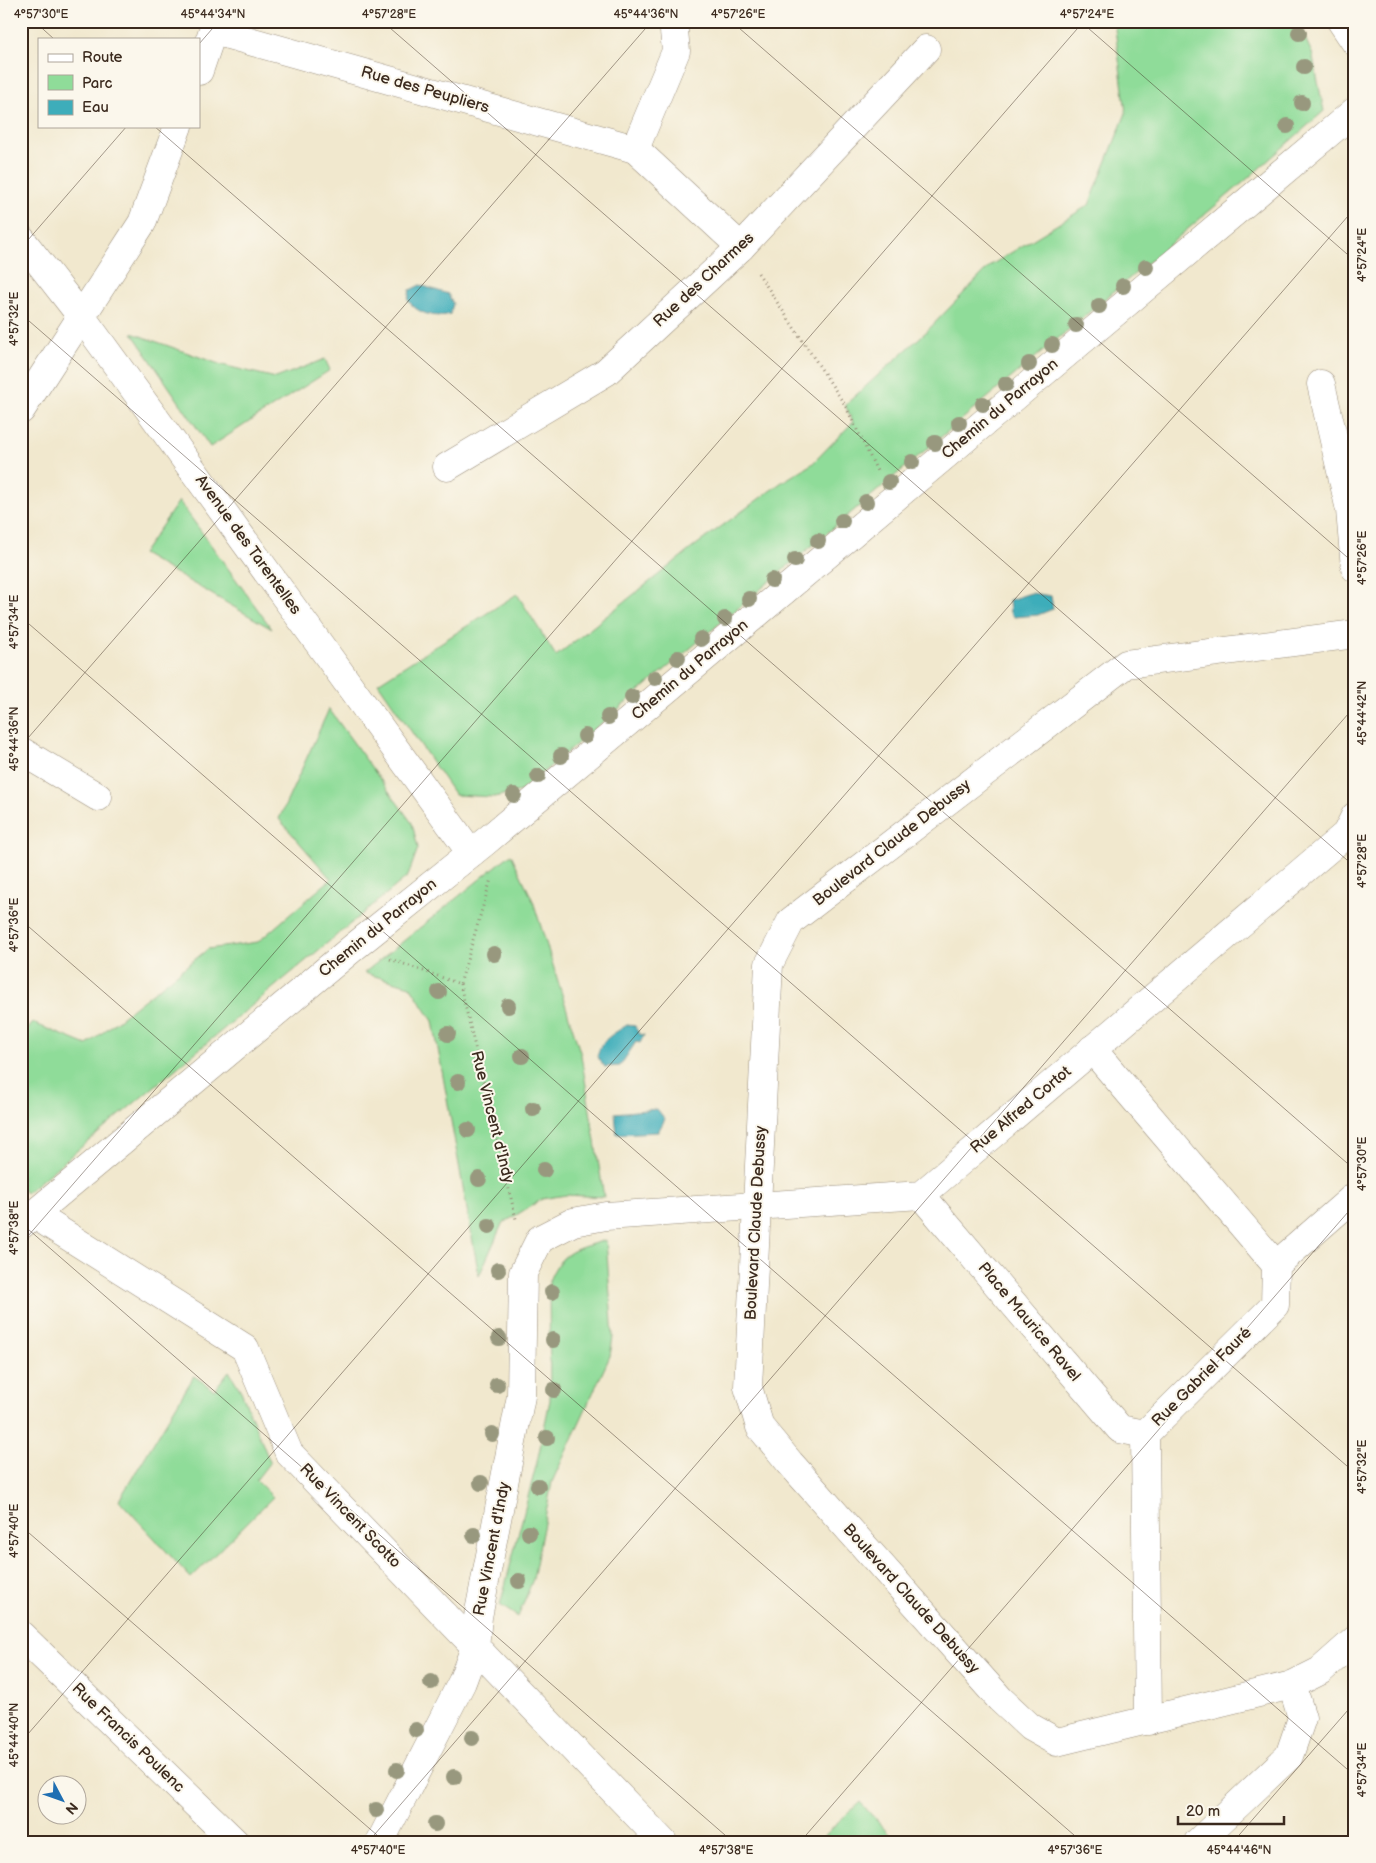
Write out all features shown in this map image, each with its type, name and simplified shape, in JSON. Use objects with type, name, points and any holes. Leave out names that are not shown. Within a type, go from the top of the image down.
[{"type":"street","points":[[635,149],[676,51],[673,21]]},
{"type":"street","points":[[1341,21],[1355,42]]},
{"type":"street","points":[[200,68],[215,26]]},
{"type":"street","name":"Rue des Peupliers","points":[[215,26],[635,149],[741,247]]},
{"type":"street","name":"Rue des Charmes","points":[[447,467],[606,372],[741,247],[926,49]]},
{"type":"street","name":"Chemin du Parrayon","points":[[27,1219],[354,947],[472,853],[1355,111]]},
{"type":"street","points":[[21,410],[142,223],[177,128]]},
{"type":"street","name":"Avenue des Tarentelles","points":[[21,239],[81,316],[472,853]]},
{"type":"street","points":[[1321,384],[1350,510],[1355,568]]},
{"type":"street","name":"Boulevard Claude Debussy","points":[[1355,634],[1126,664],[791,921],[769,964],[748,1388],[760,1427],[1000,1699],[1030,1727],[1057,1742],[1292,1685],[1320,1671],[1355,1640]]},
{"type":"street","points":[[21,750],[98,797]]},
{"type":"street","name":"Rue Alfred Cortot","points":[[921,1195],[1346,834],[1355,816]]},
{"type":"street","points":[[1092,1049],[1276,1265],[1355,1196]]},
{"type":"street","points":[[540,1239],[573,1222],[606,1216],[921,1195]]},
{"type":"street","name":"Place Maurice Ravel","points":[[921,1195],[1120,1429],[1146,1434]]},
{"type":"street","name":"Rue Vincent Scotto","points":[[27,1219],[245,1348],[289,1453],[663,1842]]},
{"type":"street","name":"Rue Vincent d'Indy","points":[[380,1842],[462,1682],[475,1647],[478,1617],[521,1396],[523,1273],[540,1239]]},
{"type":"street","name":"Rue Gabriel Fauré","points":[[1148,1721],[1146,1434],[1275,1305],[1276,1265]]},
{"type":"street","name":"Rue Francis Poulenc","points":[[21,1635],[235,1842]]},
{"type":"street","points":[[1198,1842],[1288,1756],[1302,1718],[1292,1685]]},
{"type":"path","points":[[741,247],[845,405],[891,500]]},
{"type":"path","points":[[354,947],[460,984],[492,879],[472,853]]},
{"type":"path","name":"Rue Vincent d'Indy","points":[[460,984],[517,1221],[540,1239]]},
{"type":"green space","points":[[1114,21],[1297,21],[1312,53],[1324,111],[1246,180],[521,791],[494,797],[455,795],[378,683],[517,594],[556,656],[696,545],[782,482],[812,464],[853,422],[845,405],[926,332],[991,265],[1089,205],[1126,113]]},
{"type":"green space","points":[[132,333],[222,365],[276,378],[325,359],[330,370],[210,447]]},
{"type":"green space","points":[[179,501],[272,629],[142,554]]},
{"type":"green space","points":[[329,709],[412,823],[418,848],[408,876],[26,1193],[21,1187],[21,1037],[33,1023],[87,1045],[208,949],[258,942],[331,879],[279,819]]},
{"type":"green space","points":[[511,854],[533,901],[581,1055],[604,1197],[566,1195],[542,1199],[502,1224],[479,1276],[433,1021],[410,986],[364,973]]},
{"type":"green space","points":[[606,1240],[613,1337],[610,1356],[552,1482],[533,1579],[518,1617],[500,1605],[537,1462],[550,1400],[549,1281],[559,1263],[571,1252]]},
{"type":"green space","points":[[229,1371],[241,1391],[270,1462],[256,1480],[273,1497],[191,1578],[119,1500],[194,1376],[214,1390]]},
{"type":"green space","points":[[860,1802],[896,1842],[818,1842]]},
{"type":"water","points":[[420,285],[448,294],[453,304],[450,314],[438,316],[426,314],[411,305],[408,300],[410,290]]},
{"type":"water","points":[[1031,593],[1051,596],[1053,609],[1038,615],[1014,617],[1010,613],[1009,600]]},
{"type":"water","points":[[627,1025],[635,1026],[639,1034],[644,1035],[640,1043],[636,1042],[620,1066],[605,1067],[598,1058],[600,1047],[612,1034]]},
{"type":"water","points":[[657,1109],[665,1119],[658,1132],[617,1134],[615,1113]]}]
